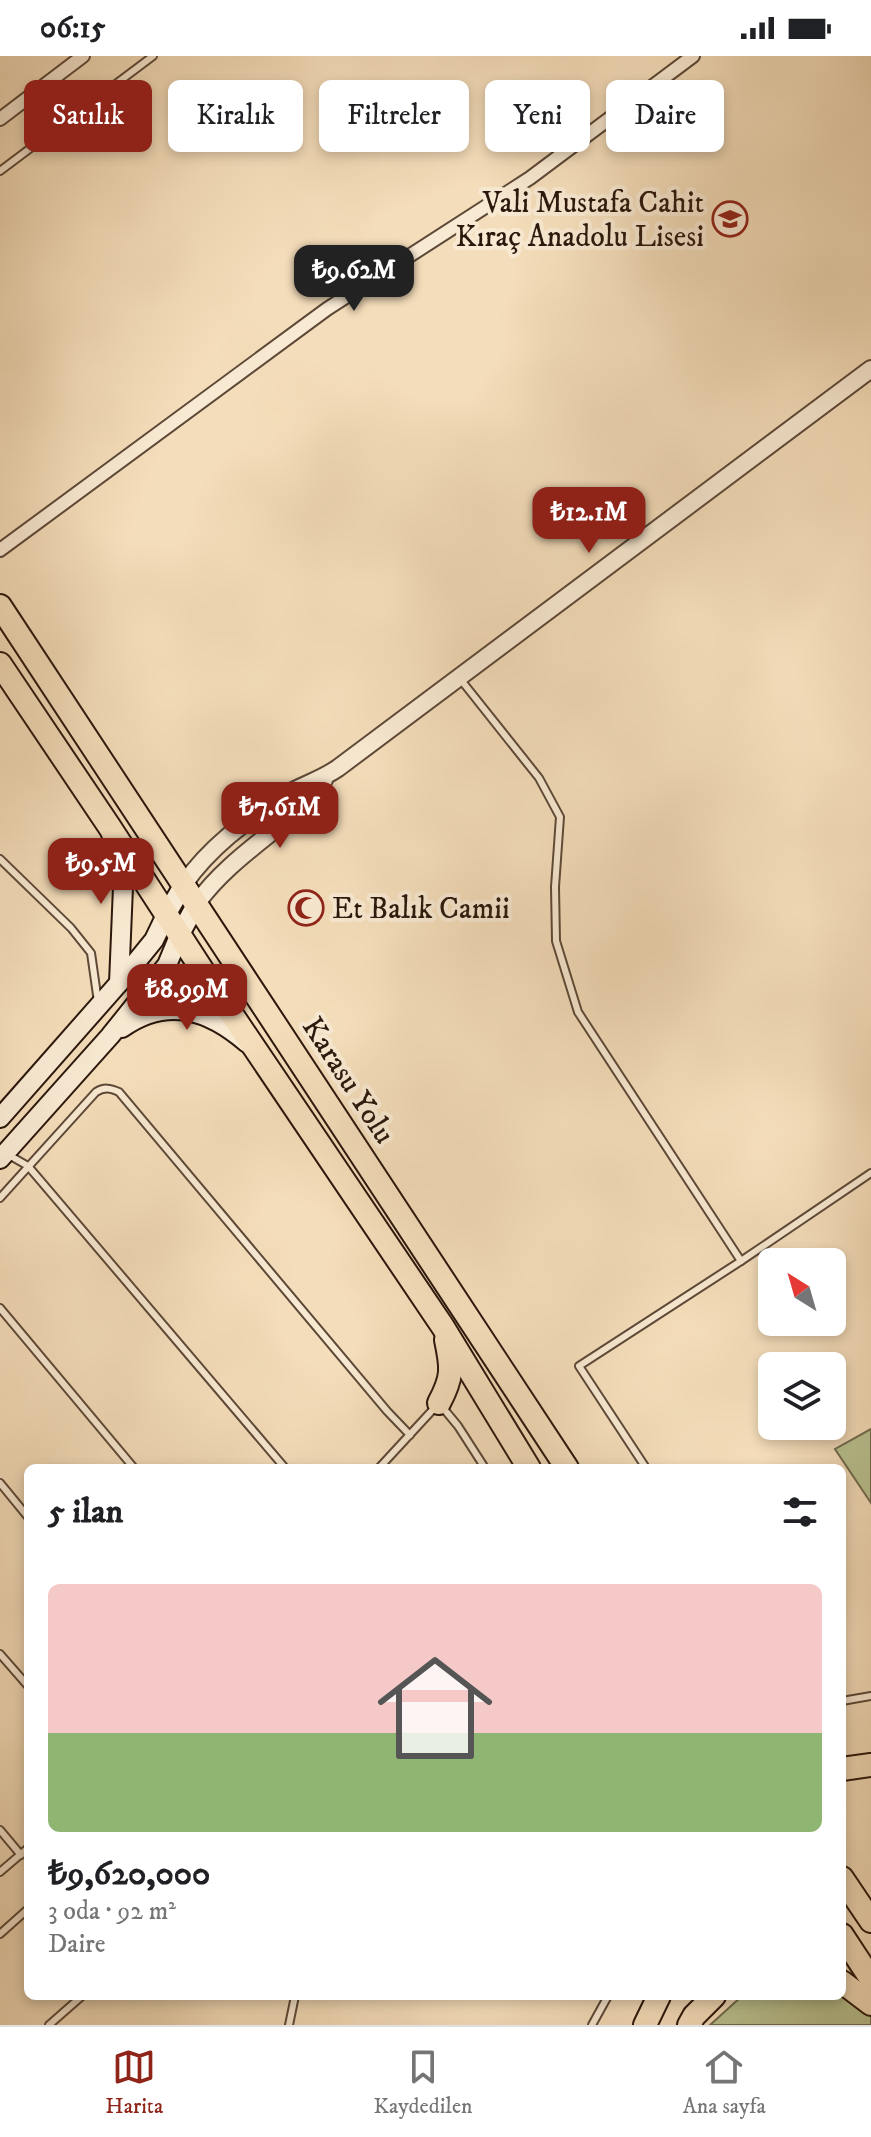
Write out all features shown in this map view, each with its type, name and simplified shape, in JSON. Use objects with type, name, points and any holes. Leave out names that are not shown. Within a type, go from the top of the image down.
[{"type":"highway","name":"Karasu Yolu","points":[[0,606],[564,1464]]},
{"type":"highway","name":"Karasu Yolu","points":[[3,675],[109,826],[179,936],[443,1327],[527,1464]]},
{"type":"highway","points":[[439,1403],[450,1384],[451,1363],[443,1327]]},
{"type":"highway","points":[[846,1768],[871,1765]]},
{"type":"highway","points":[[846,1884],[871,1921]]},
{"type":"highway","points":[[846,1941],[871,1979]]},
{"type":"highway","points":[[846,1985],[871,2004]]},
{"type":"highway","points":[[645,2025],[657,2000]]},
{"type":"highway","points":[[689,2025],[710,2000]]},
{"type":"main road","points":[[109,826],[123,887],[119,983]]},
{"type":"main road","points":[[0,1118],[154,940],[184,884]]},
{"type":"main road","points":[[2,1154],[110,1036],[167,965],[197,903]]},
{"type":"main road","points":[[110,1036],[158,1011],[188,1010],[228,1029],[260,1055]]},
{"type":"street","points":[[0,119],[83,56]]},
{"type":"street","points":[[0,550],[327,309],[530,178],[693,56]]},
{"type":"street","points":[[184,884],[213,848],[283,796],[331,773],[871,369]]},
{"type":"street","points":[[197,903],[211,884],[242,855],[298,811],[331,773]]},
{"type":"lane","points":[[0,171],[153,56]]},
{"type":"lane","points":[[459,677],[539,778],[560,817],[555,887],[556,941],[578,1012],[741,1261]]},
{"type":"lane","points":[[0,859],[71,928],[91,953],[98,1006]]},
{"type":"lane","points":[[0,1198],[96,1092],[102,1088],[119,1092],[410,1435]]},
{"type":"lane","points":[[2,1154],[28,1166],[282,1464]]},
{"type":"lane","points":[[643,1464],[579,1366],[871,1173]]},
{"type":"lane","points":[[0,1308],[131,1464]]},
{"type":"lane","points":[[383,1464],[439,1403],[482,1464]]},
{"type":"lane","points":[[0,1483],[24,1512]]},
{"type":"lane","points":[[0,1654],[24,1681]]},
{"type":"lane","points":[[846,1700],[871,1696]]},
{"type":"lane","points":[[0,1830],[21,1855]]},
{"type":"lane","points":[[0,1872],[24,1852]]},
{"type":"lane","points":[[0,1934],[24,1913]]},
{"type":"lane","points":[[49,2025],[77,2000]]},
{"type":"lane","points":[[289,2025],[294,2000]]},
{"type":"lane","points":[[592,2025],[606,2000]]},
{"type":"green space","points":[[871,1429],[871,1503],[846,1464],[835,1449]]},
{"type":"green space","points":[[846,1996],[871,2015],[871,2025],[710,2025],[738,2000],[846,2000]]},
{"type":"place","name":"Vali Mustafa Cahit Kıraç Anadolu Lisesi","points":[[730,219]]},
{"type":"place","name":"Et Balık Camii","points":[[306,908]]}]
